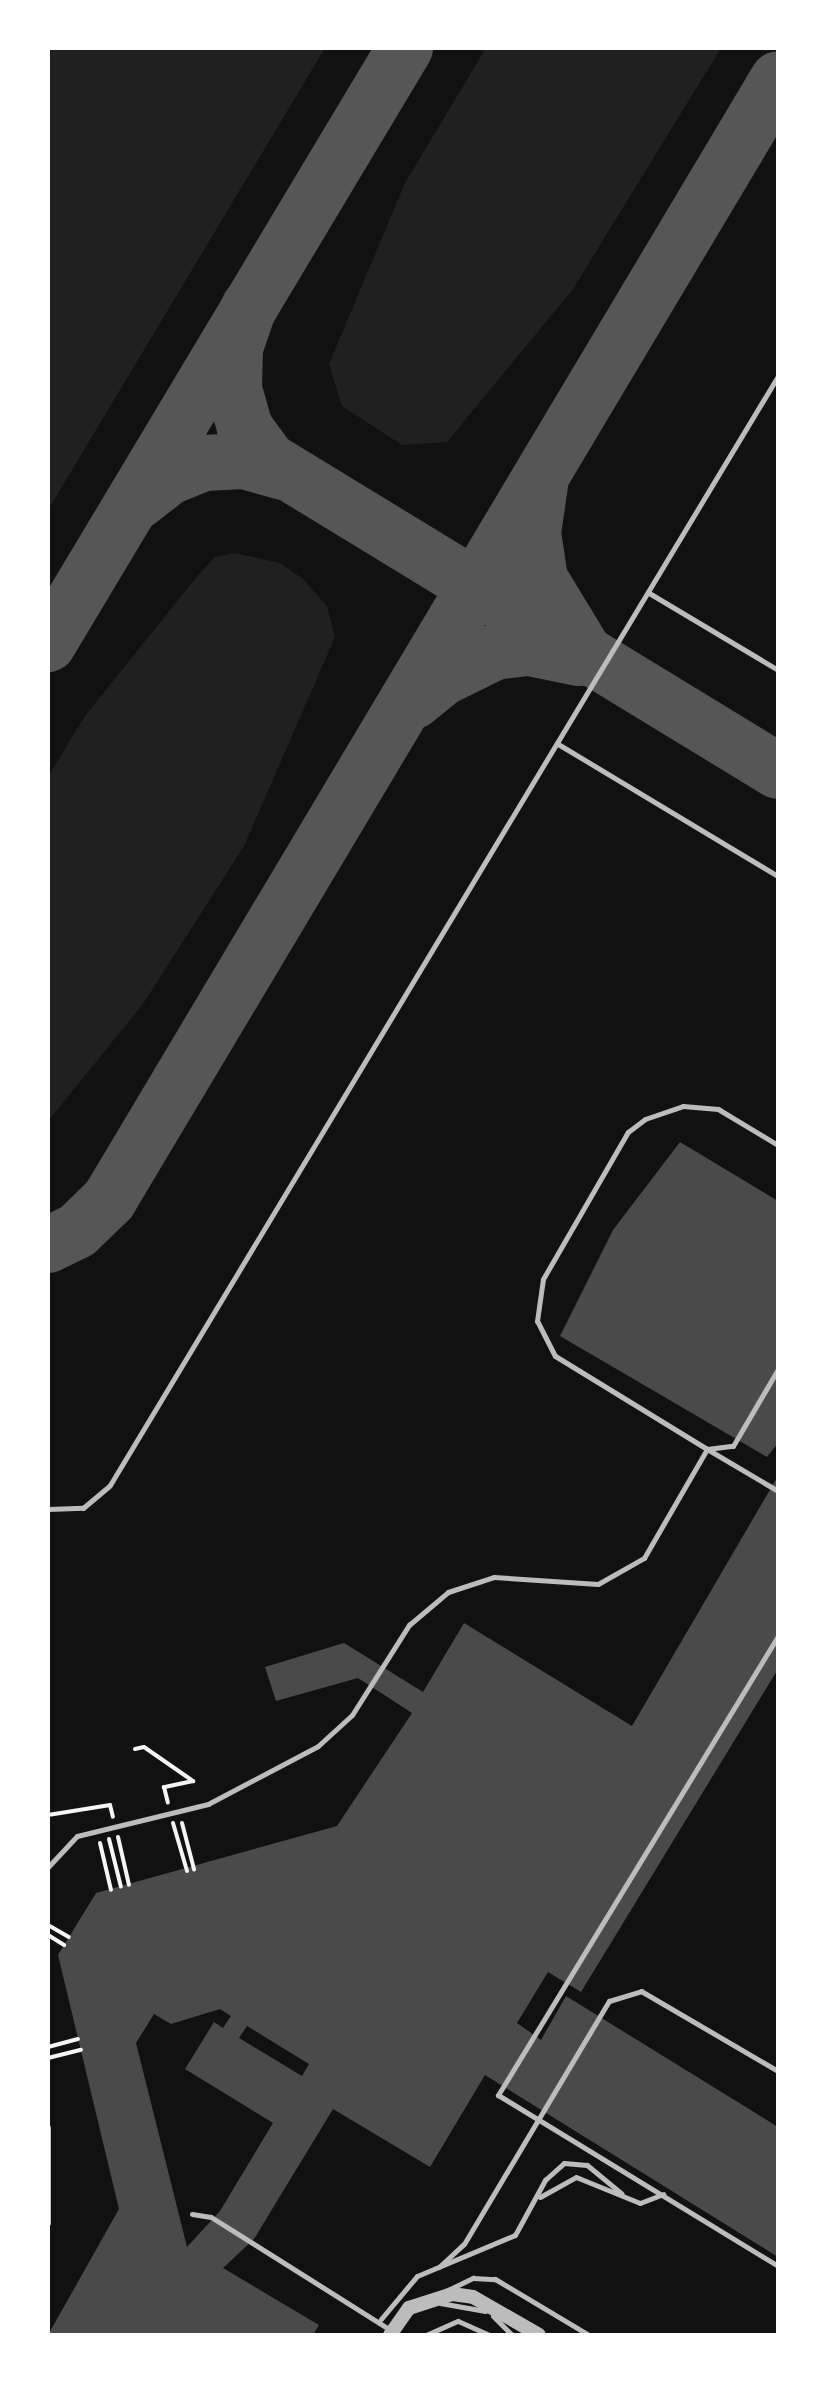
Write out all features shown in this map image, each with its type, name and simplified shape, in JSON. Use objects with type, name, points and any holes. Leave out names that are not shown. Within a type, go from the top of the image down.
[{"type":"street","points":[[389,2332],[409,2308],[452,2294],[473,2297],[539,2335]]},
{"type":"lane","points":[[48,1509],[83,1508],[110,1485],[778,376]]},
{"type":"lane","points":[[649,593],[778,670]]},
{"type":"lane","points":[[558,744],[778,876]]},
{"type":"lane","points":[[778,1145],[709,1107],[683,1106],[645,1119],[628,1132],[550,1261],[537,1300],[537,1321],[555,1356],[778,1491]]},
{"type":"lane","points":[[707,1449],[733,1446],[778,1369]]},
{"type":"lane","points":[[48,1867],[77,1836],[208,1804],[318,1746],[352,1715],[409,1625],[448,1592],[494,1577],[581,1587],[631,1569],[707,1449]]},
{"type":"lane","points":[[778,1636],[498,2095],[778,2266]]},
{"type":"lane","points":[[381,2319],[403,2289],[439,2267],[464,2244],[596,2017],[624,1992],[641,1991],[778,2071]]},
{"type":"lane","points":[[48,2127],[48,2223]]},
{"type":"lane","points":[[439,2267],[496,2249],[515,2235],[552,2171],[575,2162],[622,2194]]},
{"type":"lane","points":[[536,2201],[554,2183],[576,2177],[640,2203],[663,2194]]},
{"type":"lane","points":[[192,2214],[211,2217],[381,2319],[389,2332]]},
{"type":"lane","points":[[383,2335],[422,2306],[473,2278],[495,2279],[589,2335]]},
{"type":"lane","points":[[398,2335],[422,2306],[464,2304],[487,2312],[512,2335]]},
{"type":"lane","points":[[426,2335],[458,2321],[487,2334]]},
{"type":"path","points":[[135,1749],[144,1747],[193,1781],[164,1787],[187,1871]]},
{"type":"path","points":[[171,1786],[194,1869]]},
{"type":"path","points":[[101,1808],[104,1821]]},
{"type":"path","points":[[92,1810],[95,1823]]},
{"type":"path","points":[[108,1834],[121,1887]]},
{"type":"path","points":[[98,1836],[111,1890]]},
{"type":"path","points":[[48,1925],[69,1937]]},
{"type":"path","points":[[48,1935],[64,1945]]},
{"type":"path","points":[[48,2047],[78,2039]]},
{"type":"path","points":[[48,2058],[81,2050]]},
{"type":"shaded area","points":[[48,48],[325,48],[48,510]]},
{"type":"shaded area","points":[[486,48],[721,48],[573,289],[447,442],[402,445],[342,406],[329,364],[405,183]]},
{"type":"shaded area","points":[[235,553],[280,563],[303,579],[327,606],[335,637],[244,846],[143,1004],[48,1121],[48,777],[85,716],[199,574],[215,557]]},
{"type":"building","points":[[680,1142],[778,1201],[778,1443],[767,1457],[560,1336],[613,1230]]},
{"type":"building","points":[[778,1476],[778,1669],[581,1992],[548,1972],[517,2023],[541,2040],[566,1996],[778,2127],[778,2257],[485,2075],[430,2167],[333,2109],[254,2239],[223,2268],[319,2325],[313,2335],[48,2335],[119,2209],[58,1955],[96,1893],[337,1826],[412,1713],[358,1678],[276,1701],[265,1667],[344,1643],[423,1692],[464,1623],[632,1726]],"holes":[[[220,2009],[231,2016],[223,2028],[214,2022],[185,2069],[273,2123],[220,2211],[187,2247],[136,2043],[154,2014],[171,2024]],[[247,2026],[309,2064],[302,2076],[239,2038]]]},
{"type":"taxiway","points":[[48,644],[405,48]]},
{"type":"taxiway","points":[[48,1245],[77,1231],[109,1200],[778,79]]},
{"type":"taxiway","points":[[249,307],[235,348],[234,389],[245,428],[268,460],[778,771]]},
{"type":"taxiway","points":[[137,502],[169,477],[204,463],[244,461],[283,472]]},
{"type":"taxiway","points":[[540,485],[533,533],[540,579],[582,648]]},
{"type":"taxiway","points":[[414,701],[444,677],[495,652],[530,648],[579,658]]}]
